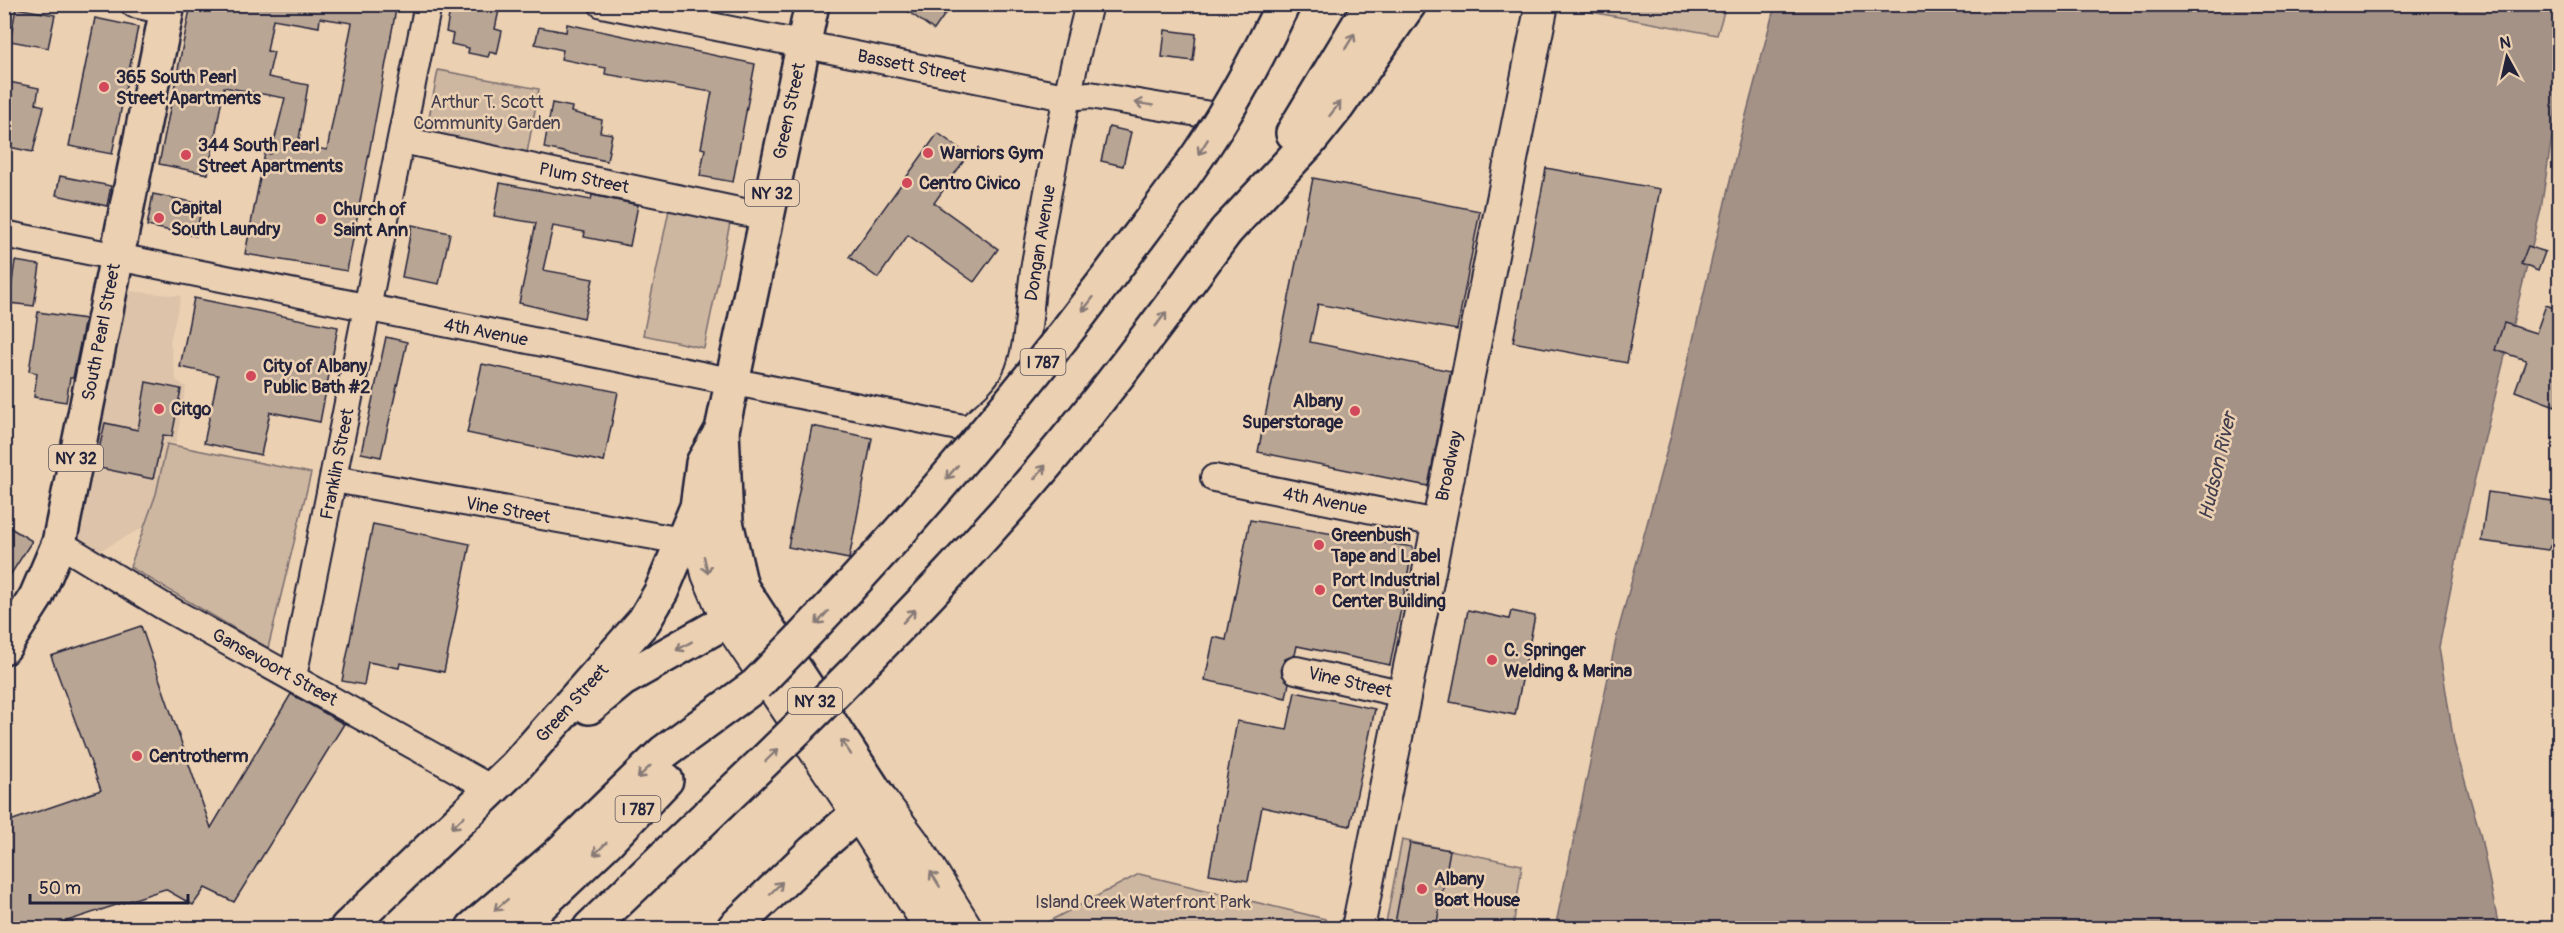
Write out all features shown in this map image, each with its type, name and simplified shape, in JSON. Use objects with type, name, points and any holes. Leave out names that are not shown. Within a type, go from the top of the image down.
[{"type":"main road","name":"Green Street","points":[[740,613],[741,587],[726,522],[722,430],[812,4]]},
{"type":"main road","name":"I 787","points":[[516,928],[608,841],[815,625],[915,516],[1000,417],[1201,150],[1263,47],[1283,4]]},
{"type":"main road","points":[[590,928],[897,630],[1020,495],[1121,371],[1226,231],[1295,130],[1371,4]]},
{"type":"main road","points":[[1226,231],[1330,115],[1364,71],[1409,4]]},
{"type":"main road","name":"South Pearl Street","points":[[4,648],[36,597],[58,543],[167,8]]},
{"type":"main road","name":"Green Street","points":[[347,928],[504,778],[645,621],[661,592],[697,507],[703,463],[722,430]]},
{"type":"main road","points":[[504,778],[622,680],[740,613]]},
{"type":"main road","name":"NY 32","points":[[740,613],[869,805]]},
{"type":"main road","points":[[473,928],[558,855],[664,752],[756,685]]},
{"type":"main road","points":[[615,928],[729,795]]},
{"type":"main road","points":[[734,928],[813,852],[869,805]]},
{"type":"street","points":[[134,4],[167,8]]},
{"type":"street","name":"Franklin Street","points":[[293,677],[428,4]]},
{"type":"street","name":"Bassett Street","points":[[602,4],[1065,97],[1090,95],[1222,117],[1266,4]]},
{"type":"street","name":"Dongan Avenue","points":[[968,429],[1003,399],[1016,379],[1022,360],[1035,266],[1065,97],[1089,4]]},
{"type":"street","name":"Broadway","points":[[1358,928],[1542,4]]},
{"type":"street","name":"Plum Street","points":[[402,140],[767,217]]},
{"type":"street","name":"4th Avenue","points":[[4,234],[968,429]]},
{"type":"street","name":"4th Avenue","points":[[1214,478],[1437,523]]},
{"type":"street","name":"Vine Street","points":[[334,479],[682,541]]},
{"type":"street","points":[[697,507],[700,539],[708,574],[740,613]]},
{"type":"street","name":"Gansevoort Street","points":[[58,543],[163,606],[293,677],[504,778]]},
{"type":"street","name":"Vine Street","points":[[1296,670],[1404,694]]},
{"type":"street","points":[[869,805],[931,928]]},
{"type":"street","points":[[869,805],[914,844],[966,928]]},
{"type":"shaded area","points":[[127,291],[181,296],[170,341],[176,380],[186,387],[176,442],[167,444],[156,493],[144,527],[101,550],[84,545],[76,537]]},
{"type":"green space","points":[[1564,4],[1726,5],[1717,35],[1564,7]]},
{"type":"green space","name":"Arthur T. Scott Community Garden","points":[[438,70],[539,89],[527,153],[426,134]]},
{"type":"green space","points":[[669,210],[730,223],[704,348],[643,335]]},
{"type":"green space","points":[[167,444],[311,473],[268,648],[130,567],[156,494]]},
{"type":"green space","points":[[1402,840],[1522,865],[1513,928],[1385,928]]},
{"type":"green space","name":"Island Creek Waterfront Park","points":[[1139,874],[1325,919],[1330,928],[1036,928]]},
{"type":"water","name":"Hudson River","points":[[1775,5],[2559,5],[2559,89],[2541,209],[2464,523],[2439,647],[2454,743],[2480,833],[2499,928],[1555,928],[1617,635],[1671,435],[1739,142]]},
{"type":"building","points":[[191,4],[397,4],[347,271],[245,254],[265,153],[271,154],[285,98],[224,87],[208,174],[159,164]],"holes":[[[320,18],[352,23],[327,150],[298,145],[308,85],[268,77],[274,52],[267,51],[273,19],[319,27]]]},
{"type":"building","points":[[451,4],[474,4],[499,10],[495,29],[502,31],[497,54],[490,52],[488,57],[468,53],[469,48],[451,44],[453,34],[446,32]]},
{"type":"building","points":[[898,4],[952,4],[934,30]]},
{"type":"building","points":[[16,8],[55,15],[48,48],[10,41]]},
{"type":"building","name":"365 South Pearl Street Apartments","points":[[95,18],[138,27],[112,154],[69,146]]},
{"type":"building","points":[[567,24],[755,64],[733,182],[700,176],[705,149],[701,148],[712,92],[605,74],[606,68],[561,59],[563,50],[535,44],[539,27],[566,32]]},
{"type":"building","points":[[1165,30],[1196,34],[1193,61],[1162,57]]},
{"type":"building","points":[[4,81],[39,88],[36,104],[44,106],[33,152],[4,146]]},
{"type":"building","points":[[552,103],[572,107],[571,112],[602,120],[600,132],[612,134],[607,161],[544,148]]},
{"type":"building","points":[[1109,127],[1131,132],[1123,166],[1101,161]]},
{"type":"building","points":[[938,133],[968,155],[934,203],[998,249],[974,282],[908,235],[878,278],[849,257]]},
{"type":"building","points":[[1546,168],[1660,189],[1627,363],[1513,342]]},
{"type":"building","points":[[60,176],[111,186],[107,206],[56,195]]},
{"type":"building","points":[[1313,178],[1480,211],[1457,330],[1318,304],[1310,342],[1451,371],[1428,486],[1258,452]]},
{"type":"building","points":[[500,183],[591,200],[592,195],[638,205],[630,246],[584,237],[585,232],[553,226],[543,270],[593,279],[584,318],[519,303],[536,223],[494,216]]},
{"type":"building","points":[[153,194],[202,204],[196,236],[147,226]]},
{"type":"building","points":[[412,225],[450,233],[439,284],[402,277]]},
{"type":"building","points":[[2528,246],[2545,252],[2538,271],[2521,264]]},
{"type":"building","points":[[15,261],[40,265],[34,306],[9,303]]},
{"type":"building","name":"City of Albany Public Bath #2","points":[[194,298],[338,327],[320,422],[270,412],[261,455],[204,443],[218,375],[180,367]]},
{"type":"building","points":[[2546,305],[2559,310],[2559,394],[2555,406],[2515,391],[2526,360],[2495,350],[2504,323],[2536,333]]},
{"type":"building","points":[[38,312],[85,319],[66,402],[34,397],[37,373],[29,371]]},
{"type":"building","points":[[386,337],[407,342],[381,457],[361,453]]},
{"type":"building","points":[[482,364],[618,392],[604,462],[467,433]]},
{"type":"building","points":[[146,382],[181,389],[172,436],[163,435],[153,479],[95,467],[105,423],[138,430]]},
{"type":"building","points":[[812,426],[872,438],[849,559],[788,547]]},
{"type":"building","points":[[2488,492],[2559,502],[2559,529],[2548,550],[2481,541]]},
{"type":"building","name":"Port Industrial Center Building","points":[[1250,520],[1413,547],[1390,665],[1297,646],[1295,655],[1285,659],[1281,667],[1282,675],[1289,683],[1286,698],[1205,680],[1214,637],[1226,640]]},
{"type":"building","points":[[4,524],[32,541],[4,585]]},
{"type":"building","points":[[373,524],[470,544],[444,672],[400,663],[399,668],[368,662],[364,685],[342,681]]},
{"type":"building","name":"C. Springer Welding & Marina","points":[[1468,610],[1509,619],[1511,611],[1535,616],[1515,715],[1450,702]]},
{"type":"building","name":"Centrotherm","points":[[141,626],[211,828],[291,694],[344,724],[234,902],[205,888],[193,905],[165,889],[46,928],[4,928],[4,823],[101,790],[51,656]]},
{"type":"building","points":[[1295,692],[1375,709],[1350,826],[1262,807],[1248,881],[1209,874],[1237,721],[1287,730]]},
{"type":"building","name":"Albany Boat House","points":[[1410,843],[1450,850],[1436,928],[1394,928]]},
{"type":"place","name":"365 South Pearl Street Apartments","points":[[104,87]]},
{"type":"place","name":"Warriors Gym","points":[[928,153]]},
{"type":"place","name":"344 South Pearl Street Apartments","points":[[186,155]]},
{"type":"place","name":"Centro Civico","points":[[907,183]]},
{"type":"place","name":"Capital South Laundry","points":[[159,218]]},
{"type":"place","name":"Church of Saint Ann","points":[[321,219]]},
{"type":"place","name":"City of Albany Public Bath #2","points":[[251,376]]},
{"type":"place","name":"Citgo","points":[[159,409]]},
{"type":"place","name":"Albany Superstorage","points":[[1355,411]]},
{"type":"place","name":"Greenbush Tape and Label","points":[[1319,545]]},
{"type":"place","name":"Port Industrial Center Building","points":[[1320,590]]},
{"type":"place","name":"C. Springer Welding & Marina","points":[[1492,660]]},
{"type":"place","name":"Centrotherm","points":[[137,756]]},
{"type":"place","name":"Albany Boat House","points":[[1422,889]]}]
